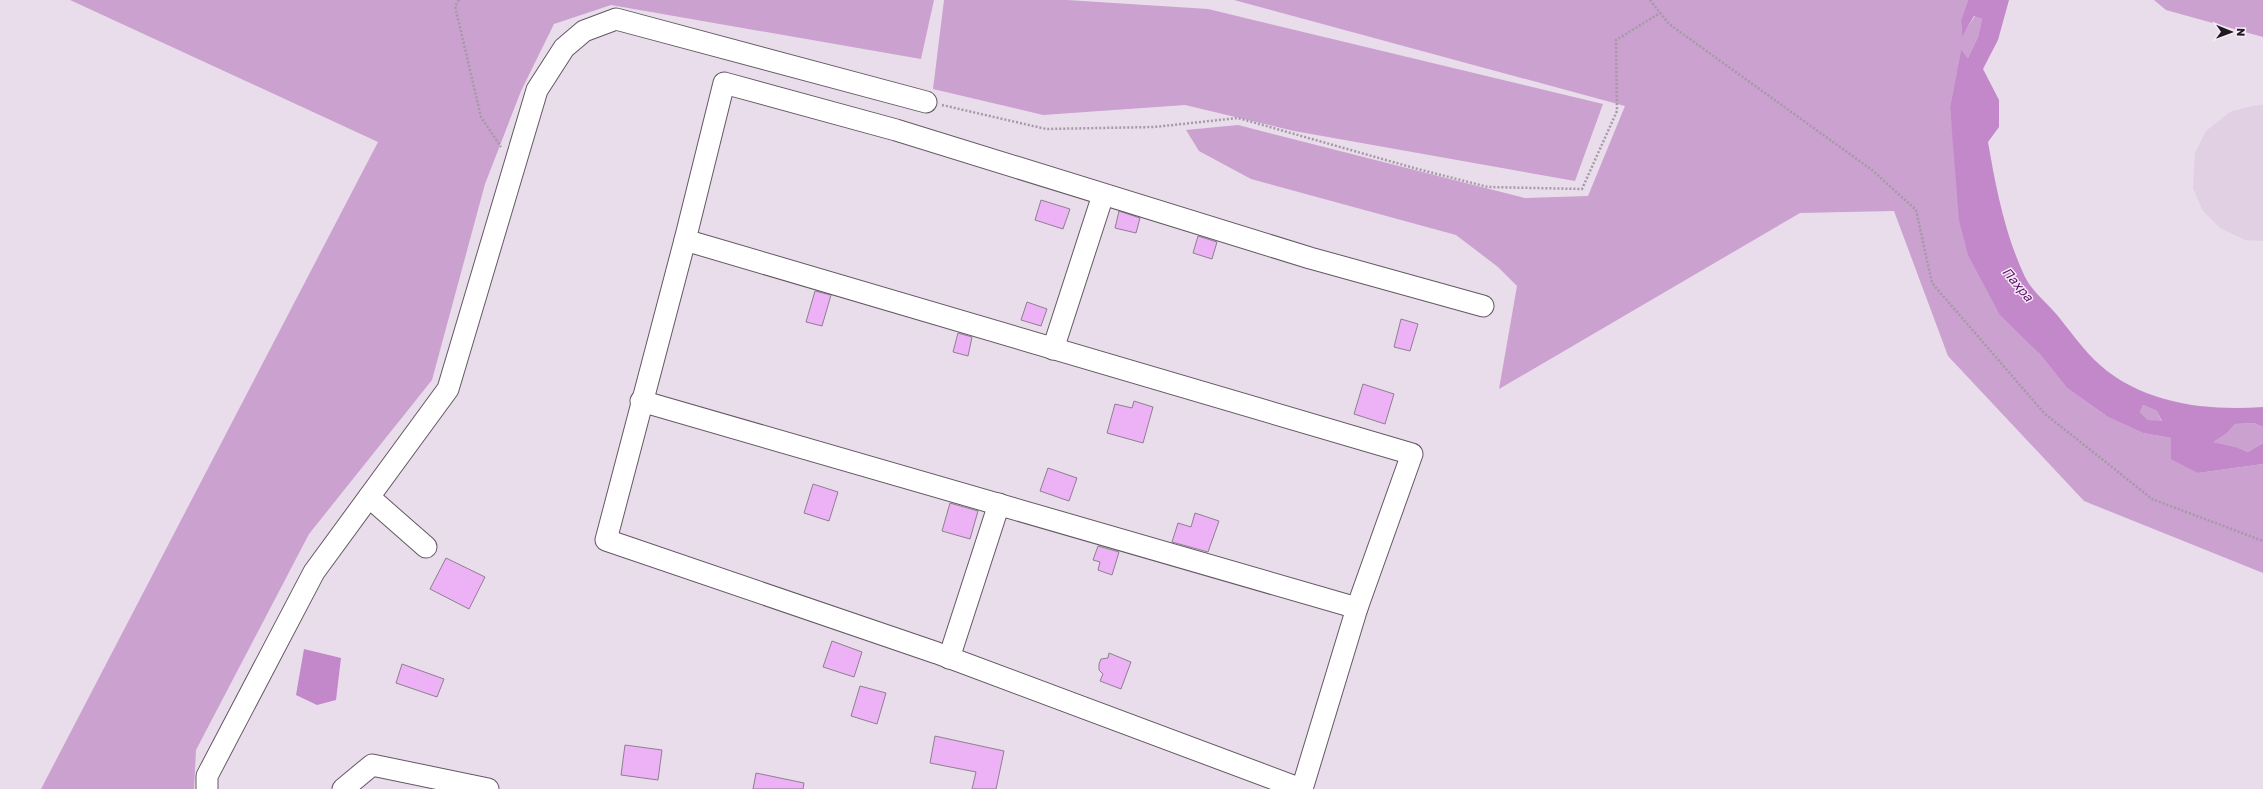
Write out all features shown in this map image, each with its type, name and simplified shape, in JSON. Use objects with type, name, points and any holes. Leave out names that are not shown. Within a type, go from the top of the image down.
[{"type":"street","points":[[207,789],[207,776],[314,572],[448,389],[513,165],[537,90],[564,48],[584,31],[616,18],[926,102]]},
{"type":"street","points":[[685,240],[1412,454],[1357,608],[1301,789],[949,658],[606,540],[641,401],[685,240],[724,83],[896,130],[1310,258],[1483,306]]},
{"type":"street","points":[[1053,349],[1103,195]]},
{"type":"street","points":[[641,401],[1357,608]]},
{"type":"street","points":[[369,496],[426,548]]},
{"type":"street","points":[[949,658],[999,504]]},
{"type":"street","points":[[343,789],[372,765],[488,789]]},
{"type":"path","points":[[459,0],[455,6],[481,117],[513,165]]},
{"type":"path","points":[[1650,0],[1669,24],[1872,170],[1916,210],[1932,283],[2044,413],[2152,499],[2263,541]]},
{"type":"path","points":[[926,102],[1046,129],[1154,127],[1238,118],[1406,166],[1488,187],[1582,189],[1617,111],[1616,40],[1660,13]]},
{"type":"shaded area","points":[[70,0],[934,0],[921,59],[611,5],[554,24],[521,91],[485,184],[432,380],[309,534],[196,750],[194,789],[41,789],[378,142]]},
{"type":"shaded area","points":[[944,0],[1067,0],[1208,9],[1603,104],[1575,181],[1294,131],[1185,105],[1043,115],[933,89]]},
{"type":"shaded area","points":[[1234,0],[1968,0],[1961,20],[1962,36],[1975,16],[1982,19],[1978,37],[1968,58],[1961,51],[1950,107],[1954,147],[2039,353],[2067,388],[2108,417],[2143,433],[2171,438],[2198,473],[2263,464],[2263,573],[2084,501],[1948,356],[1894,211],[1800,213],[1499,389],[1517,286],[1498,267],[1456,235],[1251,179],[1199,151],[1186,130],[1238,125],[1525,198],[1588,196],[1625,106]]},
{"type":"shaded area","points":[[2154,0],[2263,0],[2263,37],[2166,10]]},
{"type":"shaded area","points":[[2263,105],[2263,241],[2245,240],[2220,228],[2203,211],[2193,188],[2195,153],[2206,131],[2230,112],[2252,106]]},
{"type":"shaded area","points":[[2143,405],[2157,411],[2162,422],[2148,420],[2140,412]]},
{"type":"shaded area","points":[[2254,423],[2263,427],[2263,443],[2248,452],[2236,447],[2212,442],[2227,433],[2235,424]]},
{"type":"water","name":"Пахра","points":[[1968,0],[2009,0],[1998,40],[1983,69],[1999,100],[1999,127],[1988,142],[1998,194],[2012,245],[2028,282],[2094,360],[2117,378],[2136,389],[2177,402],[2198,406],[2220,408],[2263,407],[2263,427],[2254,423],[2235,424],[2227,433],[2213,442],[2236,447],[2248,452],[2263,443],[2263,464],[2198,473],[2171,459],[2171,438],[2143,433],[2108,417],[2067,388],[2039,353],[2000,315],[1968,255],[1959,220],[1950,107],[1961,50],[1968,58],[1978,37],[1982,19],[1974,16],[1962,37],[1961,20]],"holes":[[[2143,405],[2157,411],[2162,421],[2148,420],[2140,412]]]},
{"type":"water","points":[[304,649],[341,658],[336,700],[317,705],[296,695]]},
{"type":"building","points":[[1041,200],[1070,209],[1063,229],[1035,220]]},
{"type":"building","points":[[1119,211],[1140,218],[1136,233],[1115,228]]},
{"type":"building","points":[[1198,236],[1217,242],[1212,259],[1193,253]]},
{"type":"building","points":[[815,291],[831,295],[822,326],[806,322]]},
{"type":"building","points":[[1027,302],[1047,309],[1041,326],[1021,320]]},
{"type":"building","points":[[1401,319],[1418,324],[1410,351],[1394,347]]},
{"type":"building","points":[[958,333],[972,337],[968,356],[953,352]]},
{"type":"building","points":[[1363,384],[1394,394],[1385,424],[1354,414]]},
{"type":"building","points":[[1134,401],[1153,407],[1143,443],[1107,433],[1115,404],[1132,408]]},
{"type":"building","points":[[1048,468],[1077,478],[1069,501],[1040,491]]},
{"type":"building","points":[[813,484],[838,492],[829,521],[804,513]]},
{"type":"building","points":[[950,503],[978,511],[970,539],[942,531]]},
{"type":"building","points":[[1195,513],[1219,521],[1208,552],[1172,542],[1178,523],[1191,527]]},
{"type":"building","points":[[1098,546],[1119,552],[1112,575],[1098,570],[1100,562],[1093,560]]},
{"type":"building","points":[[446,558],[485,577],[469,609],[430,589]]},
{"type":"building","points":[[832,641],[862,652],[854,677],[823,667]]},
{"type":"building","points":[[1109,653],[1131,662],[1121,689],[1100,681],[1103,674],[1099,670],[1099,664],[1101,659],[1108,658]]},
{"type":"building","points":[[402,664],[444,679],[437,697],[396,683]]},
{"type":"building","points":[[860,686],[886,693],[877,724],[851,716]]},
{"type":"building","points":[[935,736],[1004,751],[996,789],[972,789],[976,772],[930,763]]},
{"type":"building","points":[[625,745],[662,750],[658,780],[621,775]]},
{"type":"building","points":[[756,773],[804,783],[803,789],[753,789]]}]
